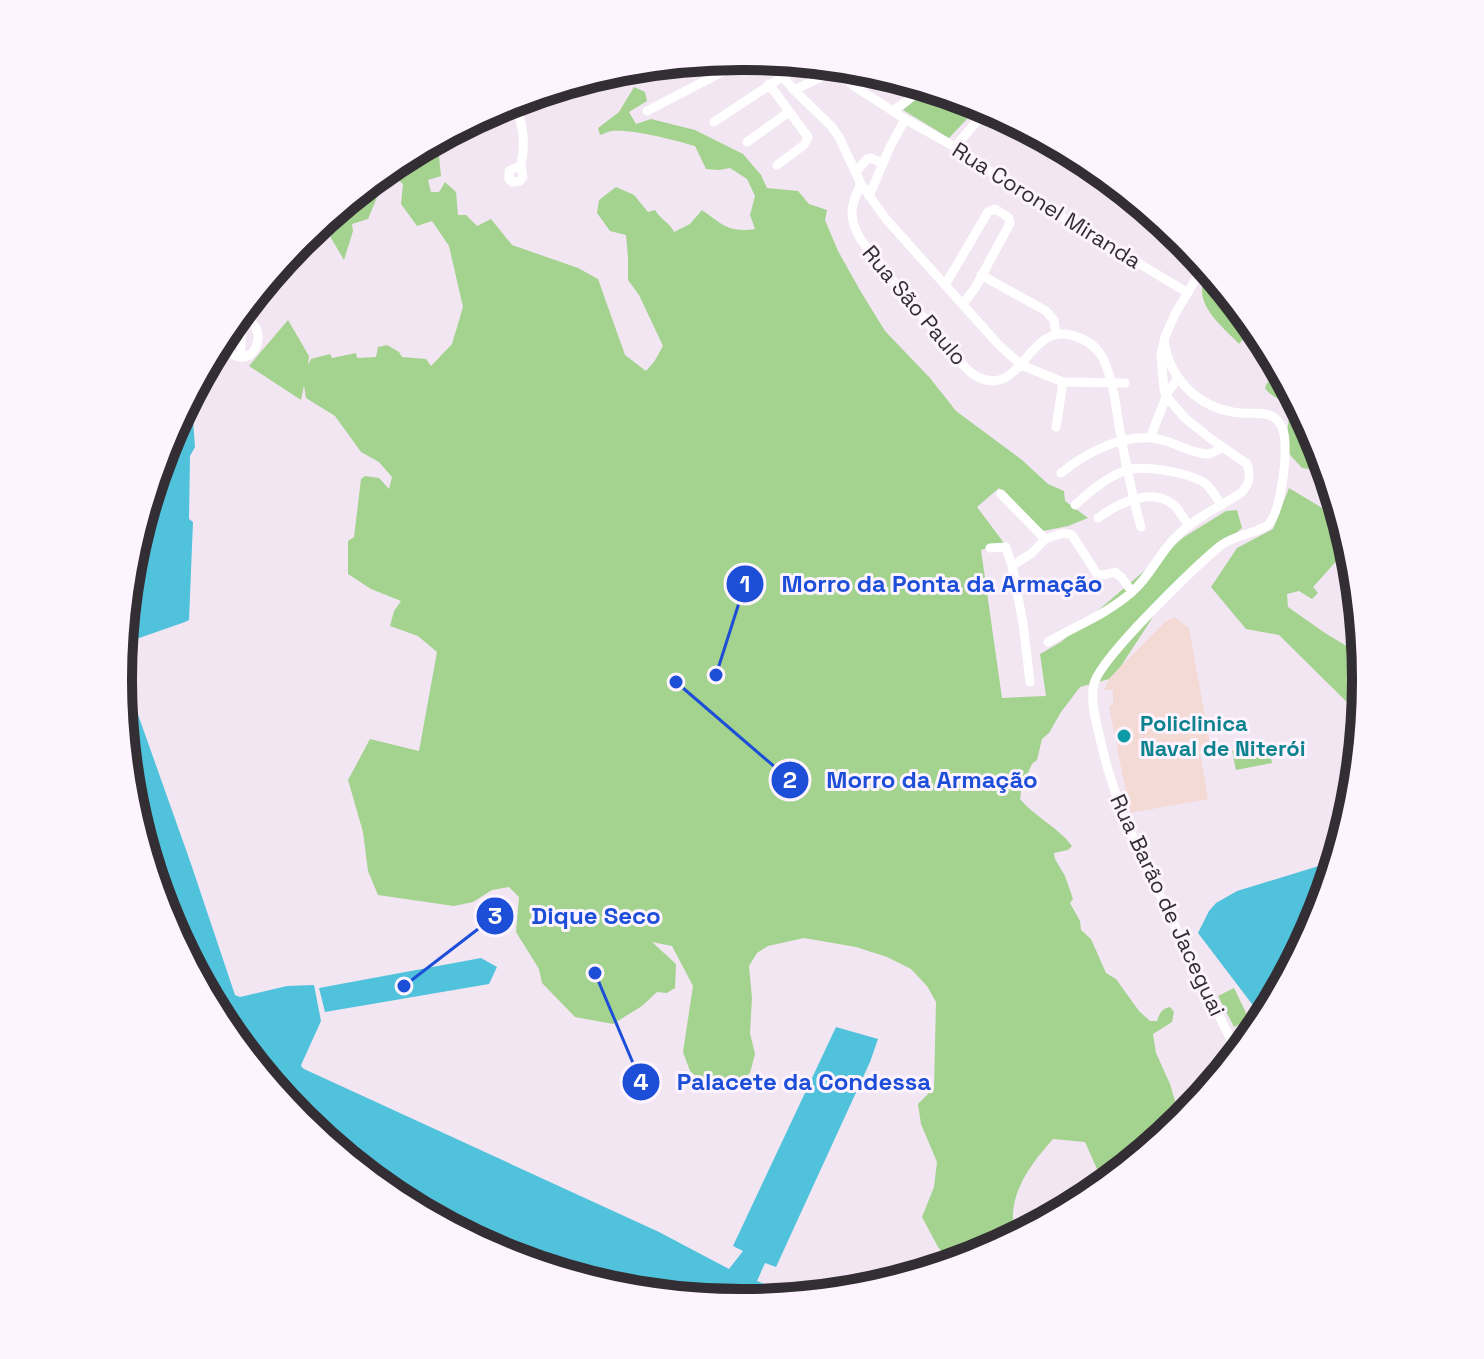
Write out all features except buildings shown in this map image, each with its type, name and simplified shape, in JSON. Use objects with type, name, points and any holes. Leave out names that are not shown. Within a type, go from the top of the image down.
[{"type":"street","points":[[647,111],[725,70]]},
{"type":"street","points":[[777,71],[832,127],[861,184],[886,219],[998,344],[1021,365],[1063,382],[1125,383]]},
{"type":"street","points":[[794,90],[820,75]]},
{"type":"street","points":[[714,122],[782,77]]},
{"type":"street","name":"Rua Coronel Miranda","points":[[849,80],[1014,188],[1188,293]]},
{"type":"street","points":[[769,84],[807,134],[808,141],[777,165]]},
{"type":"street","points":[[893,111],[914,95]]},
{"type":"street","points":[[747,142],[789,112]]},
{"type":"street","points":[[517,113],[524,137],[521,162]]},
{"type":"street","points":[[955,147],[979,118]]},
{"type":"street","points":[[869,196],[905,119]]},
{"type":"street","points":[[856,172],[867,159],[883,164]]},
{"type":"street","name":"Rua São Paulo","points":[[861,184],[852,204],[853,227],[968,370],[980,378],[1000,381],[1008,378],[1021,365]]},
{"type":"street","points":[[945,285],[988,212],[995,209],[1008,217],[1010,223],[963,304]]},
{"type":"street","points":[[981,275],[1046,311],[1054,320],[1056,334]]},
{"type":"street","points":[[1048,642],[1132,592],[1174,539],[1241,493],[1250,480],[1247,464],[1185,418],[1166,396],[1162,348],[1175,314],[1198,276]]},
{"type":"street","points":[[229,351],[241,356],[251,353],[258,344],[256,328],[248,322]]},
{"type":"street","points":[[1021,365],[1038,344],[1056,334],[1079,337],[1100,353],[1110,383],[1141,527]]},
{"type":"street","points":[[239,335],[241,356]]},
{"type":"street","name":"Rua Barão de Jaceguai","points":[[1164,341],[1178,378],[1211,406],[1223,411],[1272,416],[1284,432],[1285,463],[1277,506],[1270,523],[1230,538],[1221,545],[1117,648],[1096,677],[1094,685],[1094,712],[1114,792],[1134,843],[1232,1042]]},
{"type":"street","points":[[1150,438],[1166,396],[1178,378]]},
{"type":"street","points":[[1056,427],[1063,382]]},
{"type":"street","points":[[1061,473],[1092,451],[1122,442],[1161,439],[1206,454],[1223,447]]},
{"type":"street","points":[[1075,505],[1092,489],[1129,469],[1150,469],[1179,473],[1205,483],[1222,505]]},
{"type":"street","points":[[1001,494],[1045,539]]},
{"type":"street","points":[[1098,518],[1111,508],[1133,499],[1154,497],[1172,504],[1189,526]]},
{"type":"street","points":[[1012,566],[1032,553],[1045,539],[1064,533],[1072,535],[1097,574],[1115,572],[1132,592]]},
{"type":"street","points":[[990,548],[1006,547],[1012,566],[1030,682]]},
{"type":"shaded area","points":[[1174,617],[1189,628],[1211,749],[1200,751],[1208,799],[1130,813],[1109,706],[1113,705],[1113,690],[1104,690],[1121,666],[1165,622]]},
{"type":"green space","points":[[634,87],[645,92],[647,101],[629,112],[636,124],[651,119],[695,130],[743,154],[761,175],[767,188],[798,191],[809,204],[827,210],[825,220],[838,251],[885,331],[930,378],[956,411],[1022,460],[1048,484],[1064,491],[1065,501],[1088,518],[1043,531],[999,488],[977,507],[1004,543],[981,550],[1002,698],[1046,696],[1040,654],[1061,642],[1184,537],[1226,511],[1237,510],[1242,528],[1164,600],[1121,666],[1109,679],[1080,687],[1061,712],[1042,739],[1037,760],[1022,786],[1020,799],[1072,846],[1054,853],[1055,859],[1065,876],[1073,899],[1070,903],[1080,921],[1081,930],[1091,939],[1106,973],[1116,979],[1150,1021],[1157,1021],[1167,1008],[1174,1012],[1172,1022],[1153,1034],[1156,1053],[1177,1106],[1144,1138],[1099,1173],[1085,1142],[1053,1139],[1035,1160],[1021,1184],[1013,1209],[1014,1225],[944,1255],[922,1217],[934,1187],[937,1162],[921,1124],[918,1104],[934,1088],[936,1002],[927,986],[911,969],[856,947],[804,938],[768,946],[757,953],[749,966],[752,998],[750,1033],[755,1054],[750,1073],[734,1088],[706,1085],[690,1071],[683,1052],[693,986],[672,946],[652,942],[676,964],[675,988],[667,993],[657,992],[642,1006],[613,1024],[575,1017],[542,983],[539,969],[516,932],[519,897],[509,887],[492,890],[473,902],[454,906],[378,895],[368,871],[363,832],[348,780],[370,739],[419,751],[437,652],[418,636],[390,626],[401,601],[371,589],[348,574],[348,541],[354,537],[361,479],[365,476],[379,478],[389,489],[392,477],[379,462],[361,452],[335,416],[306,398],[304,385],[301,400],[249,366],[288,320],[309,356],[308,365],[311,359],[330,354],[332,358],[356,353],[357,358],[376,357],[378,347],[387,345],[402,357],[426,359],[431,366],[452,344],[463,307],[449,246],[432,221],[417,226],[401,204],[403,184],[396,178],[439,151],[441,176],[428,180],[431,192],[439,192],[445,182],[456,192],[458,215],[466,215],[477,226],[491,219],[512,245],[578,268],[598,279],[625,355],[646,371],[663,346],[639,295],[628,280],[626,235],[610,231],[597,213],[599,200],[616,187],[634,195],[648,212],[655,210],[674,232],[690,224],[702,210],[732,228],[755,229],[750,215],[755,196],[747,179],[730,168],[706,169],[695,146],[631,132],[610,131],[600,135],[598,128],[619,112]]},
{"type":"green space","points":[[919,97],[971,115],[949,138],[903,110]]},
{"type":"green space","points":[[379,190],[368,219],[352,224],[353,231],[344,260],[329,231]]},
{"type":"green space","points":[[1204,283],[1246,336],[1239,344],[1215,320],[1206,305]]},
{"type":"green space","points":[[1273,381],[1288,408],[1265,388],[1267,383]]},
{"type":"green space","points":[[1290,412],[1314,470],[1302,468],[1285,447]]},
{"type":"green space","points":[[1289,488],[1328,511],[1339,558],[1313,587],[1318,593],[1312,599],[1299,591],[1287,594],[1288,607],[1350,648],[1351,706],[1279,635],[1246,629],[1211,587],[1237,548],[1273,529]]},
{"type":"green space","points":[[1268,744],[1272,763],[1236,770],[1232,751]]},
{"type":"green space","points":[[1234,988],[1248,1020],[1234,1027],[1218,996]]},
{"type":"water","points":[[193,415],[195,447],[190,456],[189,519],[193,522],[189,620],[134,640],[144,561],[153,522]]},
{"type":"water","points":[[133,701],[235,995],[240,997],[287,986],[314,985],[321,1021],[302,1063],[304,1069],[659,1232],[729,1269],[743,1251],[733,1246],[836,1027],[878,1039],[776,1267],[765,1263],[757,1281],[775,1288],[702,1288],[662,1284],[546,1257],[509,1243],[437,1207],[403,1186],[340,1138],[258,1051],[195,949],[153,837],[138,759]]},
{"type":"water","points":[[1322,865],[1289,949],[1255,1008],[1198,933],[1216,903],[1237,891]]},
{"type":"water","points":[[481,958],[497,967],[489,984],[325,1012],[319,988]]},
{"type":"place","name":"Morro da Ponta da Armação","points":[[716,675]]},
{"type":"place","name":"Morro da Armação","points":[[676,682]]},
{"type":"place","name":"Policlinica Naval de Niterói","points":[[1124,736]]},
{"type":"place","name":"Palacete da Condessa","points":[[595,973]]},
{"type":"place","name":"Dique Seco","points":[[404,986]]}]
